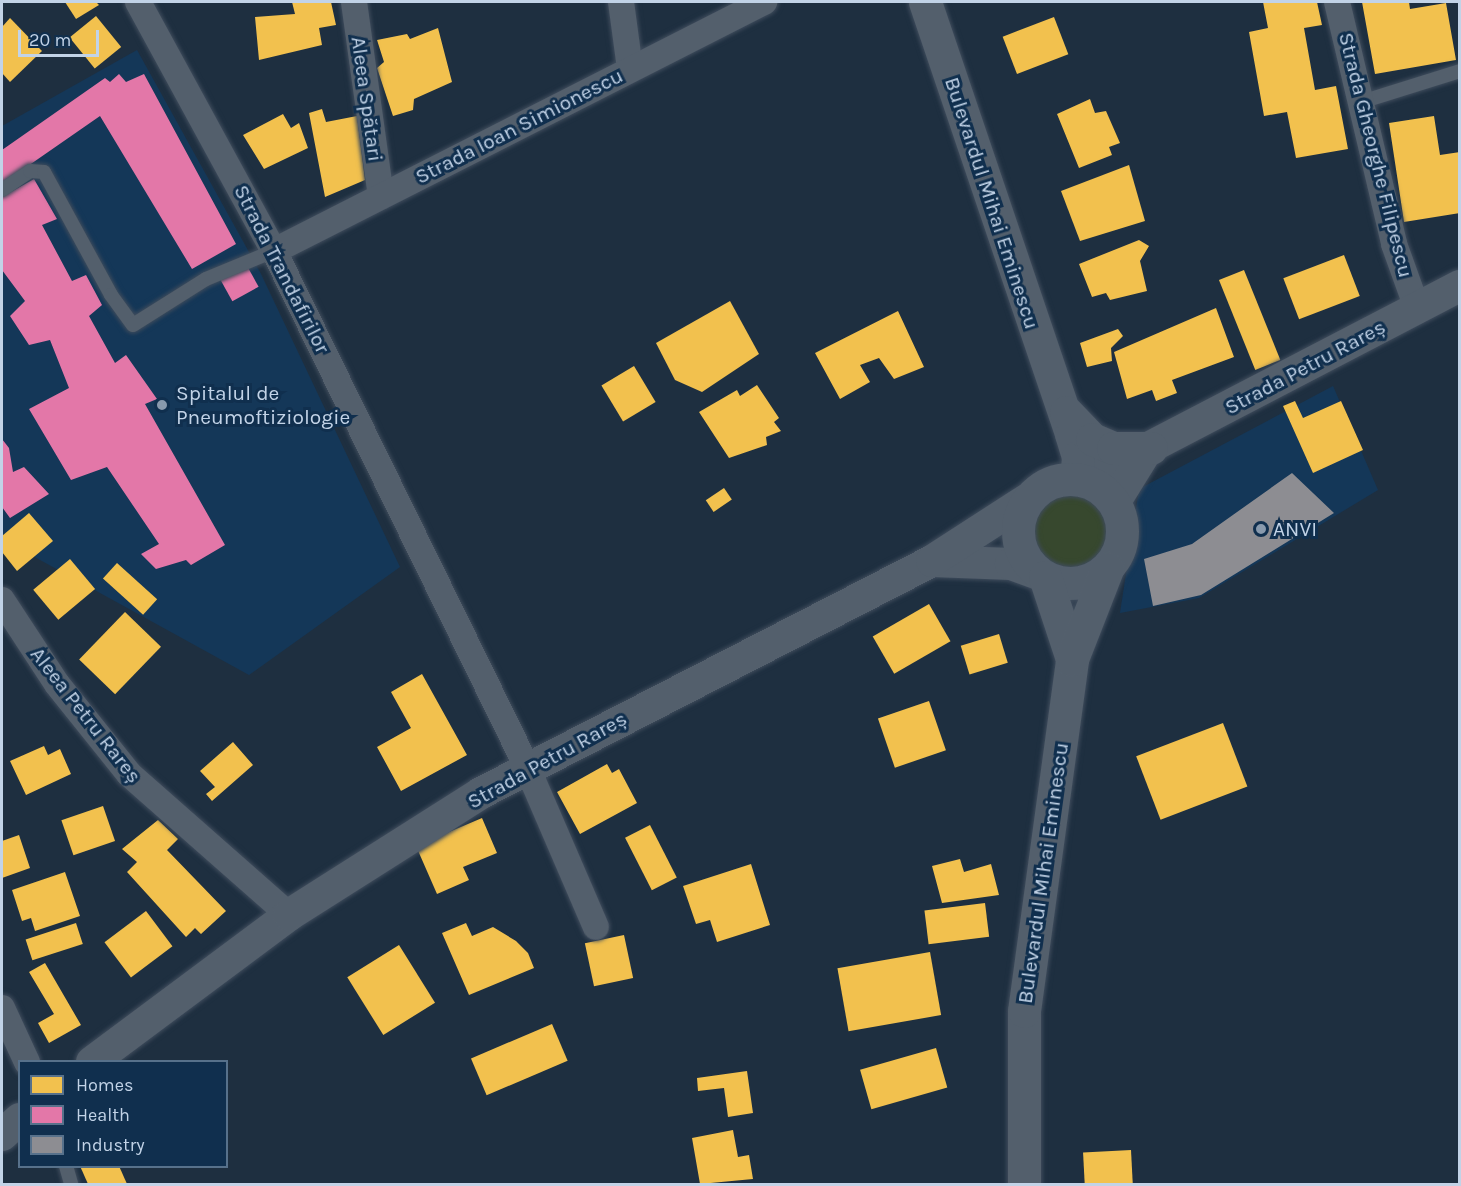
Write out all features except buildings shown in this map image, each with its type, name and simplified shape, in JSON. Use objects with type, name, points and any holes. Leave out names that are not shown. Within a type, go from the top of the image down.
[{"type":"main road","name":"Bulevardul Mihai Eminescu","points":[[925,2],[1078,457],[1060,486]]},
{"type":"main road","points":[[1059,404],[1092,439],[1113,448],[1151,448]]},
{"type":"main road","points":[[1042,576],[1077,584],[1107,569],[1118,555],[1122,537],[1114,503],[1102,489],[1060,486],[1017,530],[1020,546],[1042,576],[1072,659]]},
{"type":"main road","name":"Bulevardul Mihai Eminescu","points":[[1024,1185],[1024,1011],[1072,659],[1107,569]]},
{"type":"street","name":"Strada Trandafirilor","points":[[138,2],[274,251],[527,767],[596,927]]},
{"type":"street","name":"Aleea Spătari","points":[[354,2],[381,196]]},
{"type":"street","points":[[621,2],[630,69]]},
{"type":"street","name":"Strada Ioan Simionescu","points":[[274,251],[764,2]]},
{"type":"street","name":"Strada Gheorghe Filipescu","points":[[1337,2],[1394,244],[1417,308]]},
{"type":"street","name":"Strada Petru Rareș","points":[[95,1060],[289,915],[527,767],[932,561],[1060,486],[1151,448],[1460,286]]},
{"type":"street","name":"Strada Petru Rareș","points":[[1114,503],[1133,468],[1151,448]]},
{"type":"street","points":[[932,561],[1011,564],[1042,576]]},
{"type":"street","name":"Aleea Petru Rareș","points":[[2,600],[57,684],[129,774],[289,915]]},
{"type":"street","points":[[2,1008],[26,1060]]},
{"type":"street","points":[[2,1135],[18,1121]]},
{"type":"lane","points":[[1360,102],[1460,72]]},
{"type":"lane","points":[[2,190],[30,171],[44,172],[111,295],[133,325],[206,279],[274,251]]},
{"type":"lane","points":[[66,1168],[71,1185]]},
{"type":"shaded area","name":"Spitalul de Pneumoftiziologie","points":[[137,50],[260,272],[400,567],[249,675],[2,539],[2,126]]},
{"type":"shaded area","points":[[1333,386],[1378,490],[1199,598],[1120,613],[1139,489]]},
{"type":"green space","points":[[1070,488],[1087,491],[1101,501],[1111,515],[1114,532],[1111,549],[1101,563],[1087,573],[1070,576],[1053,573],[1039,563],[1029,549],[1026,532],[1029,515],[1039,501],[1053,491]]},
{"type":"place","name":"Spitalul de Pneumoftiziologie","points":[[162,405]]},
{"type":"place","name":"ANVI","points":[[1261,529]]}]
